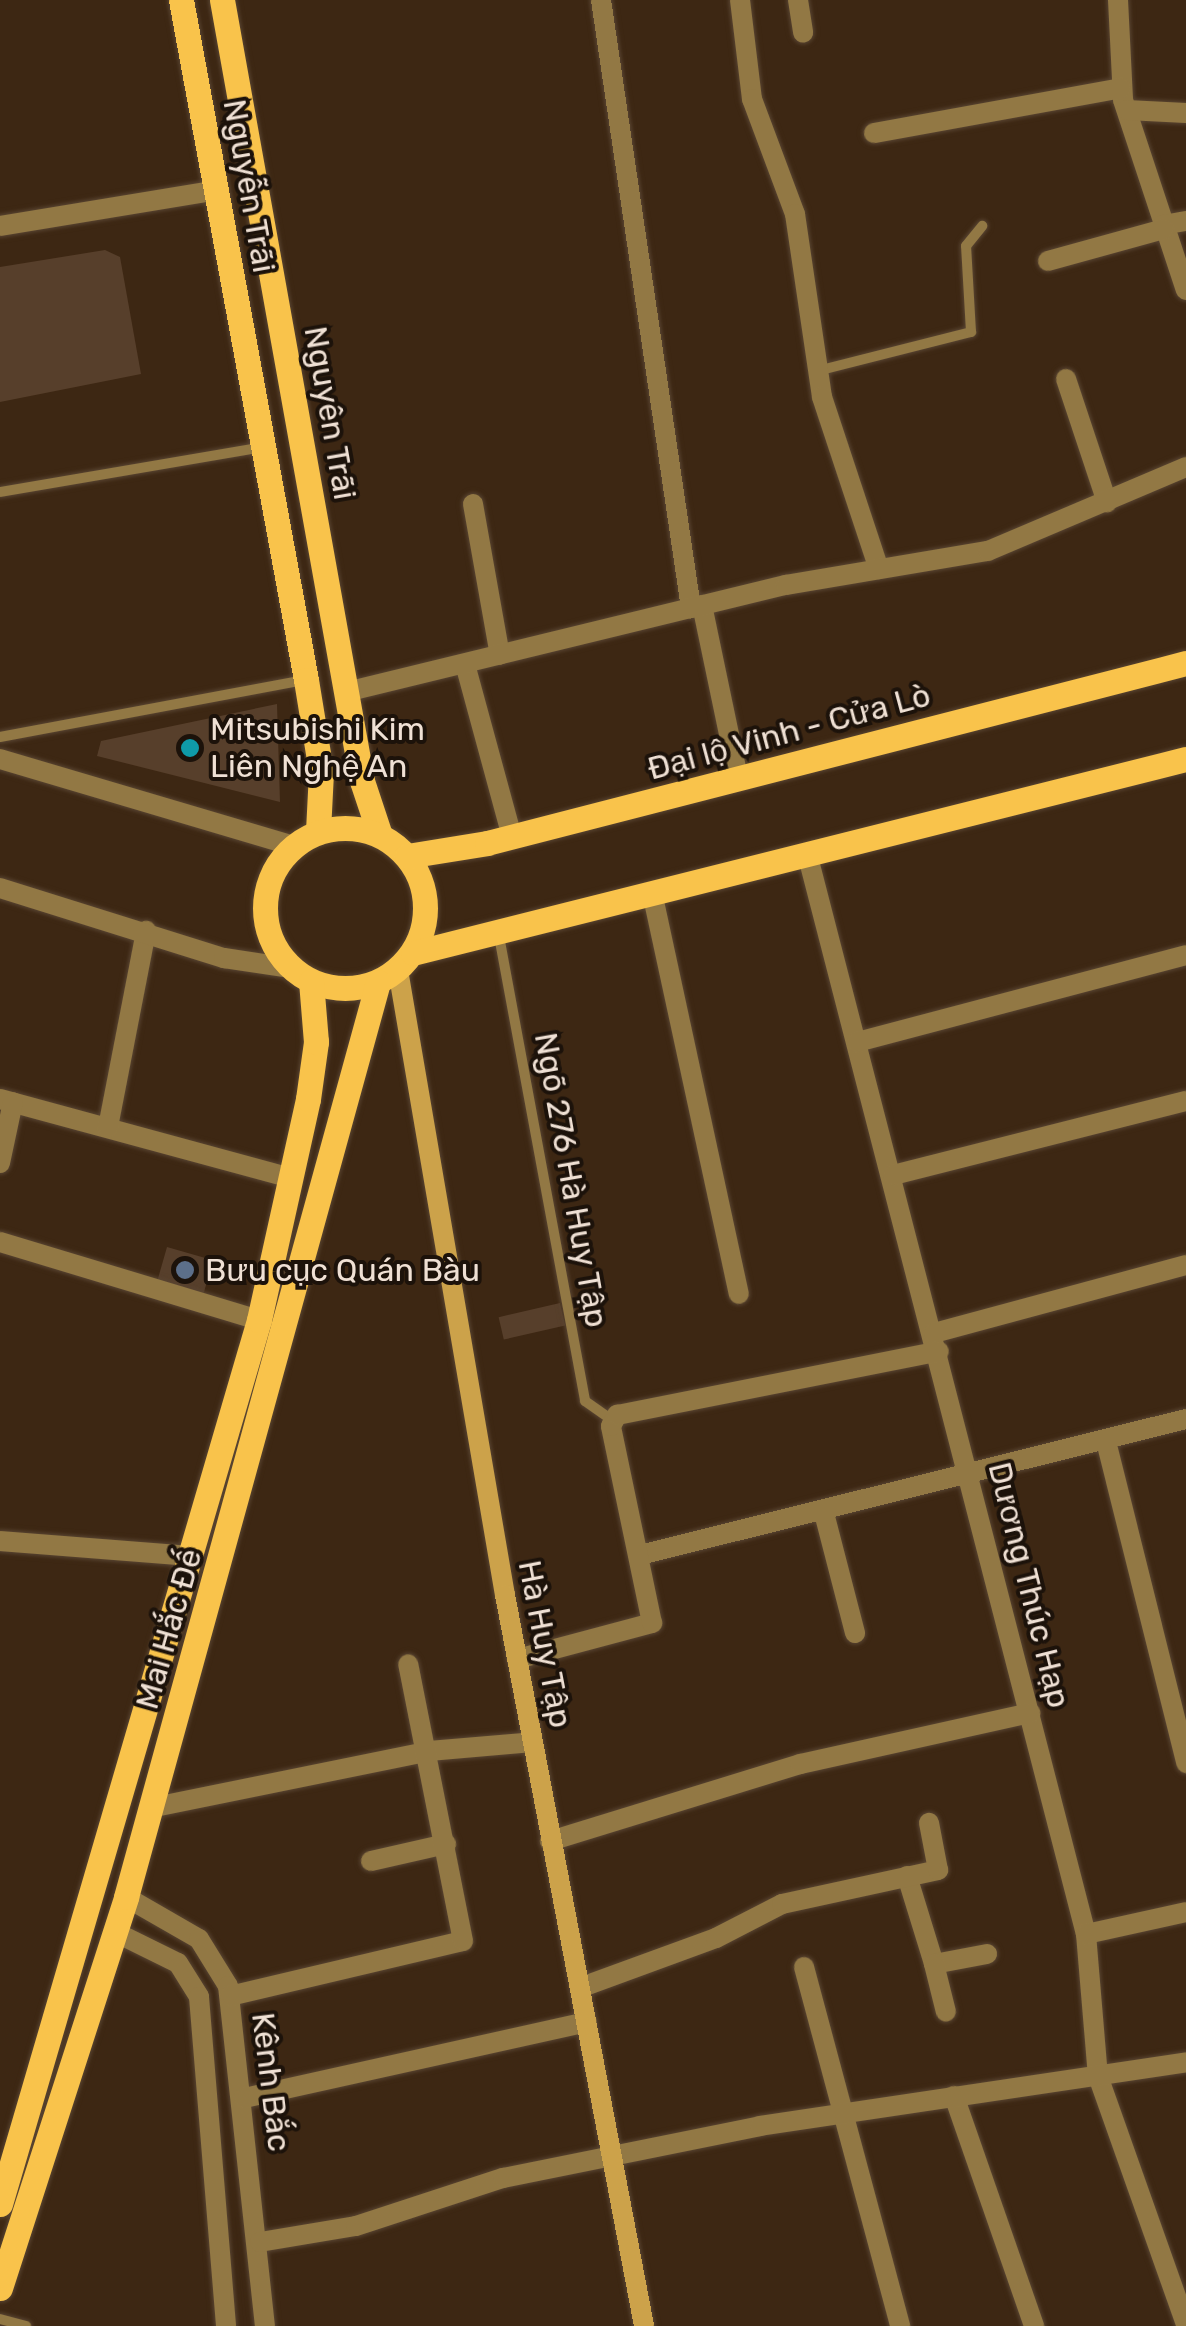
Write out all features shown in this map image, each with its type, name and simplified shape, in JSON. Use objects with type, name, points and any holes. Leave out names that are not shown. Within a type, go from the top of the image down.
[{"type":"main road","name":"Nguyễn Trãi","points":[[180,0],[306,680]]},
{"type":"main road","name":"Nguyên Trãi","points":[[222,0],[346,692],[380,835]]},
{"type":"main road","points":[[218,190],[256,183]]},
{"type":"main road","name":"Đại lộ Vinh - Cửa Lò","points":[[406,856],[512,837],[1186,663]]},
{"type":"main road","points":[[306,680],[321,772],[318,832]]},
{"type":"main road","points":[[396,968],[426,910],[406,856],[380,835],[318,832],[293,846],[278,863],[264,907],[276,950],[301,975],[356,988],[396,968],[499,936],[1186,759]]},
{"type":"main road","name":"Mai Hắc Đế","points":[[0,2288],[126,1896],[396,968]]},
{"type":"main road","name":"Hà Huy Tập","points":[[396,968],[550,1841],[582,1988],[644,2326]]},
{"type":"main road","name":"Mai Hắc Đế","points":[[0,2204],[258,1320],[291,1178],[316,1042],[301,975]]},
{"type":"street","points":[[600,0],[696,606],[738,778]]},
{"type":"street","points":[[740,0],[752,99],[795,214],[816,371],[879,569]]},
{"type":"street","points":[[798,0],[804,32]]},
{"type":"street","points":[[1118,0],[1121,88],[1186,290]]},
{"type":"street","points":[[874,133],[1121,88]]},
{"type":"street","points":[[1127,110],[1186,113]]},
{"type":"street","points":[[0,226],[218,190]]},
{"type":"street","points":[[1048,261],[1186,221]]},
{"type":"street","points":[[1066,380],[1106,502]]},
{"type":"street","points":[[346,692],[696,606],[988,551],[1186,467]]},
{"type":"street","points":[[473,504],[500,655]]},
{"type":"street","points":[[465,664],[512,837]]},
{"type":"street","points":[[0,759],[293,846]]},
{"type":"street","name":"Dương Thúc Hạp","points":[[808,857],[971,1476],[1086,1934],[1098,2076],[1186,2325]]},
{"type":"street","points":[[0,888],[224,958],[301,975]]},
{"type":"street","points":[[654,897],[739,1294]]},
{"type":"street","points":[[108,1127],[146,932]]},
{"type":"street","points":[[857,1042],[1186,955]]},
{"type":"street","points":[[0,1163],[7,1101],[291,1178]]},
{"type":"street","points":[[893,1175],[1186,1102]]},
{"type":"street","points":[[0,1242],[258,1320]]},
{"type":"street","points":[[517,1659],[647,1630],[654,1615],[612,1420],[936,1342],[1186,1265]]},
{"type":"street","points":[[640,1555],[824,1513],[1186,1419]]},
{"type":"street","points":[[1106,1440],[1186,1763]]},
{"type":"street","points":[[824,1513],[855,1633]]},
{"type":"street","points":[[0,1541],[190,1556]]},
{"type":"street","points":[[230,1996],[459,1944],[446,1844],[408,1664]]},
{"type":"street","points":[[550,1841],[800,1764],[1030,1712]]},
{"type":"street","points":[[150,1808],[429,1751],[532,1742]]},
{"type":"street","points":[[582,1988],[716,1938],[782,1904],[938,1870],[929,1823]]},
{"type":"street","points":[[371,1861],[446,1844]]},
{"type":"street","points":[[906,1876],[946,2012]]},
{"type":"street","name":"Kênh Bắc","points":[[126,1896],[183,1928],[214,1957],[230,1996],[260,2242],[266,2326]]},
{"type":"street","points":[[1086,1934],[1186,1912]]},
{"type":"street","points":[[115,1932],[188,1973],[214,1957]]},
{"type":"street","points":[[934,1964],[987,1954]]},
{"type":"street","points":[[804,1968],[900,2326]]},
{"type":"street","name":"Kênh Bắc","points":[[188,1973],[205,2049],[226,2326]]},
{"type":"street","points":[[244,2098],[587,2022]]},
{"type":"street","points":[[260,2242],[356,2226],[503,2178],[612,2156],[844,2111],[1186,2062]]},
{"type":"street","points":[[954,2096],[1034,2326]]},
{"type":"lane","points":[[816,371],[971,332],[966,246],[982,226]]},
{"type":"lane","points":[[0,492],[262,446]]},
{"type":"lane","points":[[0,737],[306,680]]},
{"type":"lane","name":"Ngõ 276 Hà Huy Tập","points":[[499,936],[585,1401],[612,1420]]},
{"type":"lane","points":[[0,2319],[26,2326]]},
{"type":"building","points":[[105,250],[120,257],[141,374],[0,402],[0,267]]},
{"type":"building","name":"Mitsubishi Kim Liên Nghệ An","points":[[277,704],[280,802],[97,756],[101,741]]},
{"type":"building","name":"Bưu cục Quán Bàu","points":[[167,1247],[213,1260],[203,1294],[157,1281]]},
{"type":"building","points":[[560,1303],[565,1325],[504,1340],[499,1317]]},
{"type":"place","name":"Mitsubishi Kim Liên Nghệ An","points":[[190,748]]},
{"type":"place","name":"Bưu cục Quán Bàu","points":[[185,1270]]}]
